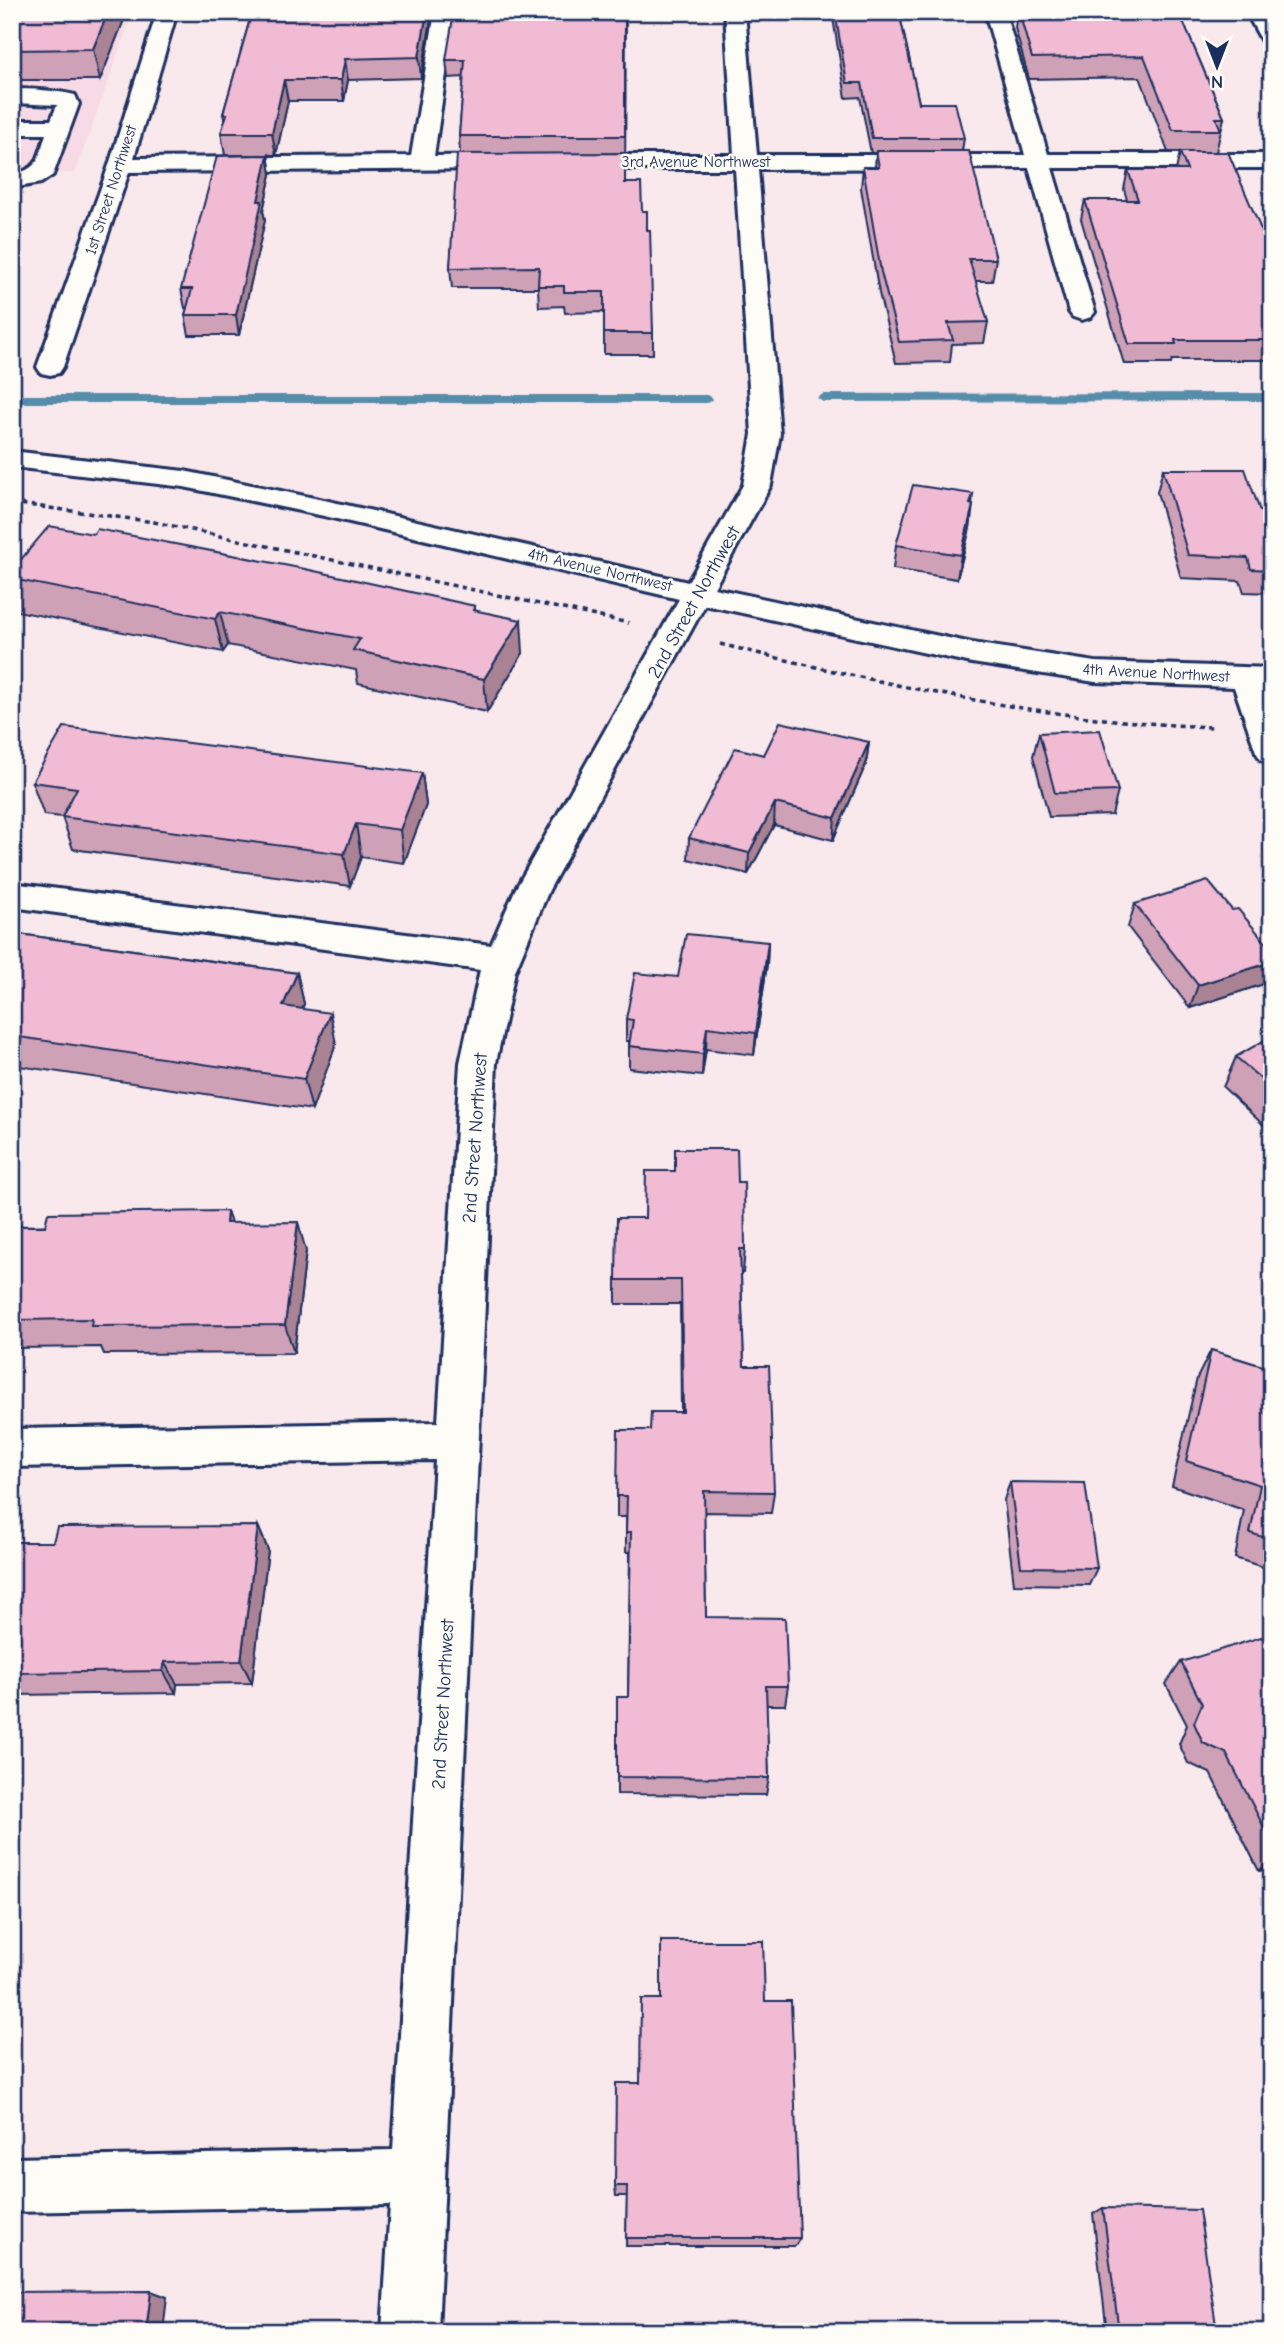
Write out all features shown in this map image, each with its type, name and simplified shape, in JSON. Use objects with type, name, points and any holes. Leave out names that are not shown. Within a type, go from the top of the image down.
[{"type":"street","name":"1st Street Northwest","points":[[50,367],[120,165],[167,12]]},
{"type":"street","points":[[422,163],[444,12]]},
{"type":"street","name":"2nd Street Northwest","points":[[410,2332],[478,1063],[497,971],[532,890],[757,485],[766,434],[735,12]]},
{"type":"street","points":[[995,12],[1082,312]]},
{"type":"street","points":[[1256,12],[1272,43]]},
{"type":"street","points":[[12,96],[45,96],[66,100],[68,104],[45,170],[33,178],[12,181]]},
{"type":"street","points":[[12,127],[60,127]]},
{"type":"street","points":[[12,161],[48,161]]},
{"type":"street","name":"3rd Avenue Northwest","points":[[557,162],[1272,161]]},
{"type":"street","points":[[120,165],[530,162]]},
{"type":"street","name":"4th Avenue Northwest","points":[[12,459],[184,479],[324,508],[851,629],[972,653],[1095,672],[1259,678]]},
{"type":"street","points":[[1259,678],[1272,752]]},
{"type":"street","points":[[12,895],[502,960]]},
{"type":"street","points":[[12,1448],[457,1441]]},
{"type":"street","points":[[12,2185],[418,2177]]},
{"type":"shaded area","points":[[12,12],[133,12],[75,173],[12,173]]},
{"type":"building","points":[[12,12],[108,12],[93,49],[12,50]]},
{"type":"building","points":[[252,12],[427,12],[419,57],[345,59],[341,80],[284,80],[272,133],[221,133],[227,114],[223,114]]},
{"type":"building","points":[[454,12],[625,12],[625,136],[459,136],[465,60],[446,60]]},
{"type":"building","points":[[835,12],[899,12],[919,103],[955,103],[964,138],[872,138],[862,83],[847,83]]},
{"type":"building","points":[[1019,12],[1179,12],[1224,118],[1216,118],[1221,130],[1173,130],[1144,56],[1032,58]]},
{"type":"building","points":[[876,151],[969,151],[996,259],[969,259],[988,322],[948,323],[953,340],[899,342],[881,272],[863,167],[879,167]]},
{"type":"building","points":[[1180,152],[1228,152],[1272,255],[1272,340],[1175,340],[1176,344],[1129,344],[1085,200],[1138,200],[1128,170],[1187,170]]},
{"type":"building","points":[[625,153],[625,183],[641,183],[642,211],[647,211],[647,230],[650,230],[653,333],[604,333],[604,292],[564,292],[564,286],[538,286],[539,267],[450,268],[457,154]]},
{"type":"building","points":[[268,155],[258,201],[262,201],[236,315],[185,315],[192,289],[181,289],[217,156]]},
{"type":"building","points":[[1163,469],[1245,469],[1260,511],[1272,511],[1272,570],[1251,569],[1248,558],[1188,555]]},
{"type":"building","points":[[913,485],[973,494],[970,504],[973,505],[961,555],[896,545]]},
{"type":"building","points":[[49,526],[93,534],[97,529],[305,569],[475,606],[473,610],[521,620],[484,679],[353,650],[360,639],[220,612],[215,619],[12,579],[12,570]]},
{"type":"building","points":[[780,722],[869,742],[835,818],[775,803],[749,853],[689,838],[735,748],[764,755]]},
{"type":"building","points":[[64,727],[422,773],[400,830],[356,824],[344,854],[62,817],[77,788],[32,782]]},
{"type":"building","points":[[1100,730],[1118,791],[1055,793],[1039,733]]},
{"type":"building","points":[[1208,881],[1232,910],[1238,909],[1272,950],[1272,962],[1198,985],[1135,904]]},
{"type":"building","points":[[12,933],[297,973],[283,1006],[330,1013],[304,1079],[12,1036]]},
{"type":"building","points":[[686,934],[768,942],[756,1033],[707,1027],[703,1054],[629,1046],[633,1020],[626,1019],[635,973],[678,977]]},
{"type":"building","points":[[1272,1036],[1272,1089],[1236,1057]]},
{"type":"building","points":[[675,1149],[737,1149],[738,1182],[744,1182],[745,1249],[740,1249],[744,1366],[769,1366],[774,1492],[704,1491],[706,1617],[785,1618],[788,1686],[766,1686],[769,1778],[617,1777],[617,1697],[628,1697],[631,1532],[626,1532],[627,1496],[617,1496],[618,1430],[650,1430],[651,1412],[683,1412],[681,1280],[616,1280],[617,1218],[645,1218],[646,1171],[675,1171]]},
{"type":"building","points":[[227,1211],[226,1223],[298,1222],[285,1325],[91,1326],[92,1319],[12,1320],[12,1226],[45,1226],[48,1213]]},
{"type":"building","points":[[1211,1350],[1272,1369],[1272,1540],[1250,1533],[1260,1485],[1186,1461]]},
{"type":"building","points":[[1010,1482],[1085,1483],[1097,1568],[1021,1567]]},
{"type":"building","points":[[258,1526],[241,1661],[164,1662],[163,1671],[12,1673],[12,1542],[53,1542],[57,1527]]},
{"type":"building","points":[[1261,1637],[1272,1643],[1272,1843],[1226,1753],[1203,1743],[1194,1723],[1202,1704],[1181,1662]]},
{"type":"building","points":[[661,1941],[763,1941],[765,2001],[791,2001],[800,2238],[626,2238],[627,2186],[615,2186],[616,2083],[640,2083],[641,1999],[661,1999]]},
{"type":"building","points":[[1103,2208],[1199,2210],[1217,2332],[1119,2332]]},
{"type":"building","points":[[151,2291],[146,2332],[12,2332],[12,2292]]},
{"type":"waterway","points":[[823,398],[1272,397]]},
{"type":"waterway","points":[[12,399],[707,399]]}]
